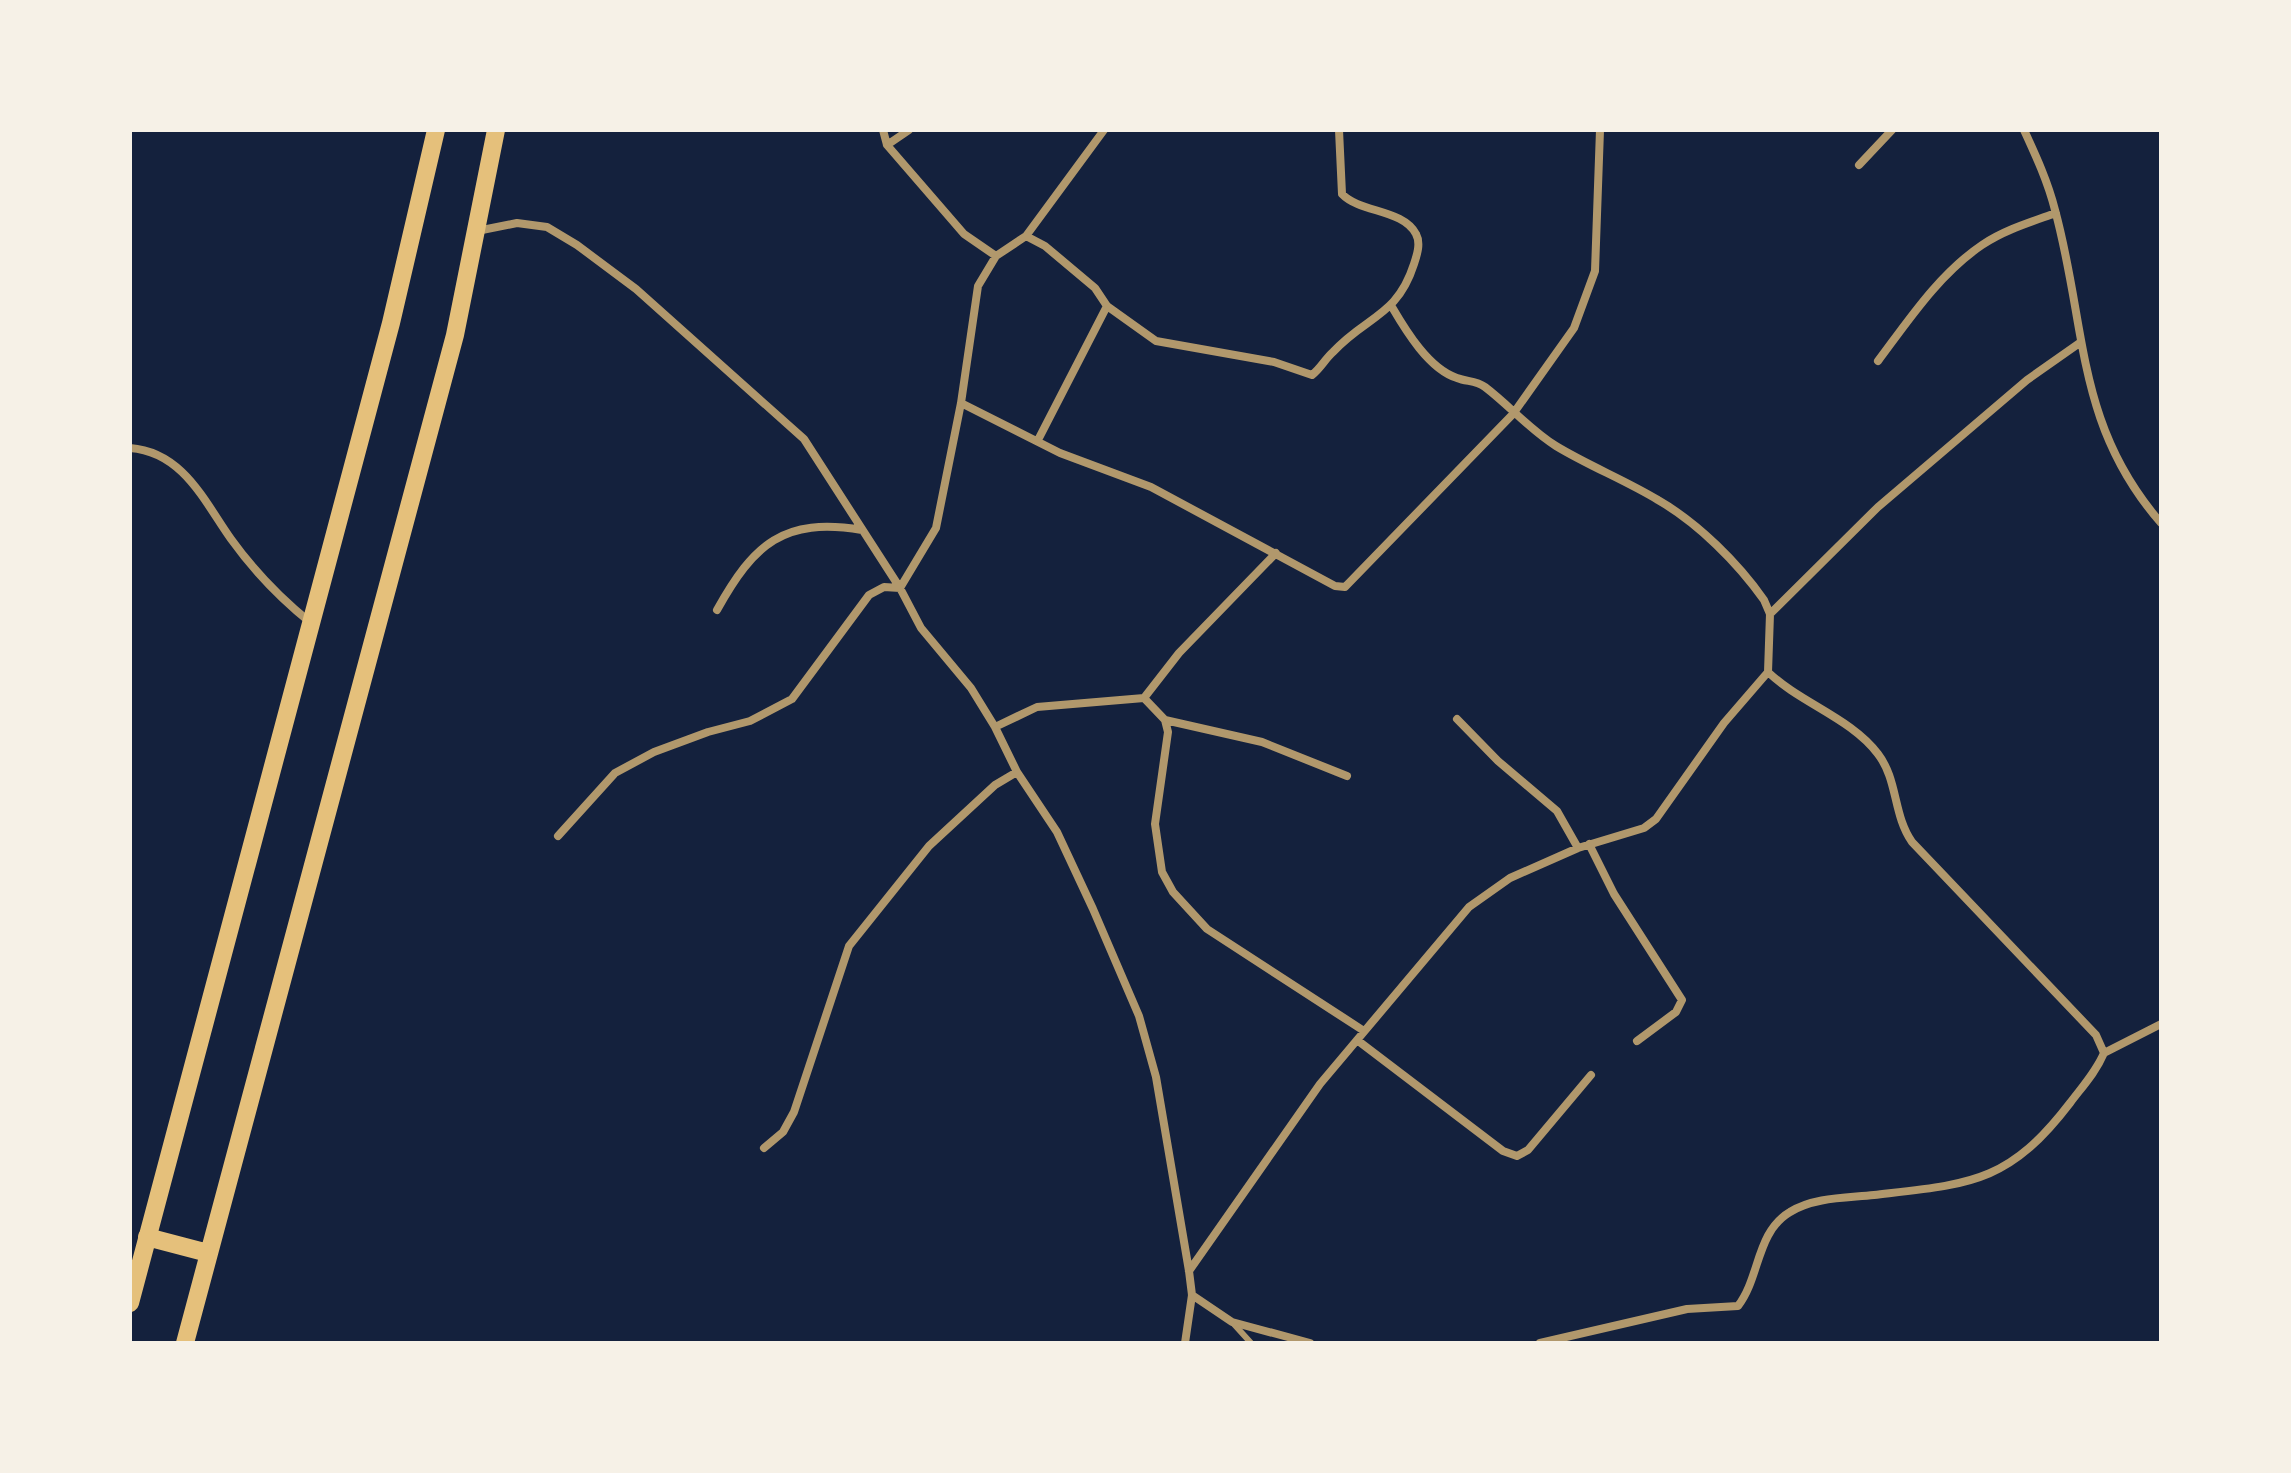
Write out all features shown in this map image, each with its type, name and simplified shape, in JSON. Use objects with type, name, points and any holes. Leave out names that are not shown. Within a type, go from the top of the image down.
[{"type":"main road","points":[[130,1303],[391,323],[436,130]]},
{"type":"main road","points":[[185,1343],[451,350],[496,130]]},
{"type":"main road","points":[[147,1237],[208,1253]]},
{"type":"street","points":[[883,130],[887,145],[964,234],[996,256]]},
{"type":"street","points":[[887,145],[909,130]]},
{"type":"street","points":[[900,588],[936,528],[961,403],[978,286],[996,256],[1026,236],[1104,130]]},
{"type":"street","points":[[1026,236],[1045,246],[1085,280],[1107,306],[1156,341],[1274,362],[1312,375],[1360,328],[1392,307],[1408,281],[1418,249],[1416,234],[1406,224],[1350,203],[1342,194],[1339,130]]},
{"type":"street","points":[[961,403],[1079,461],[1151,487],[1335,586],[1350,584],[1513,414],[1574,328],[1595,271],[1600,130]]},
{"type":"street","points":[[1859,165],[1892,130]]},
{"type":"street","points":[[2024,130],[2056,213],[2095,411],[2110,448],[2134,491],[2161,523]]},
{"type":"street","points":[[1878,361],[1936,287],[1965,258],[1997,236],[2056,213]]},
{"type":"street","points":[[476,231],[517,223],[547,227],[577,245],[636,289],[804,439],[900,588],[921,628],[971,688],[1017,772],[1057,832],[1139,1016],[1159,1092],[1189,1271],[1192,1295],[1185,1343]]},
{"type":"street","points":[[1038,440],[1107,306]]},
{"type":"street","points":[[1189,1271],[1298,1114],[1364,1031],[1482,896],[1510,878],[1578,848],[1630,834],[1656,819],[1724,723],[1768,672],[1770,614],[1755,588],[1683,517],[1554,445],[1513,414],[1485,387],[1475,381],[1455,378],[1434,363],[1404,328],[1392,307]]},
{"type":"street","points":[[1770,614],[1878,507],[2027,380],[2081,342]]},
{"type":"street","points":[[130,448],[145,449],[174,465],[199,488],[230,538],[264,580],[311,623]]},
{"type":"street","points":[[717,610],[736,575],[760,548],[780,534],[806,526],[862,530]]},
{"type":"street","points":[[995,727],[1037,707],[1144,698],[1179,653],[1276,553]]},
{"type":"street","points":[[558,836],[615,773],[667,747],[750,721],[792,699],[869,595],[884,587],[900,588]]},
{"type":"street","points":[[1768,672],[1792,694],[1871,746],[1885,765],[1898,818],[1912,842],[2096,1035],[2104,1053]]},
{"type":"street","points":[[1144,698],[1165,720],[1168,732],[1155,824],[1156,849],[1162,872],[1173,892],[1207,929],[1364,1031]]},
{"type":"street","points":[[1457,719],[1498,761],[1557,811],[1578,848]]},
{"type":"street","points":[[1165,720],[1262,742],[1347,776]]},
{"type":"street","points":[[764,1148],[783,1132],[794,1112],[849,946],[929,846],[995,785],[1017,772]]},
{"type":"street","points":[[1589,844],[1614,894],[1682,1000],[1676,1012],[1637,1041]]},
{"type":"street","points":[[1540,1343],[1687,1309],[1738,1306],[1770,1232],[1789,1212],[1832,1200],[1968,1181],[2002,1169],[2025,1153],[2055,1123],[2095,1071],[2104,1053],[2161,1024]]},
{"type":"street","points":[[1357,1040],[1503,1151],[1517,1156],[1528,1150],[1591,1075]]},
{"type":"street","points":[[1192,1295],[1232,1322],[1310,1343]]},
{"type":"lane","points":[[1232,1322],[1251,1343]]}]
